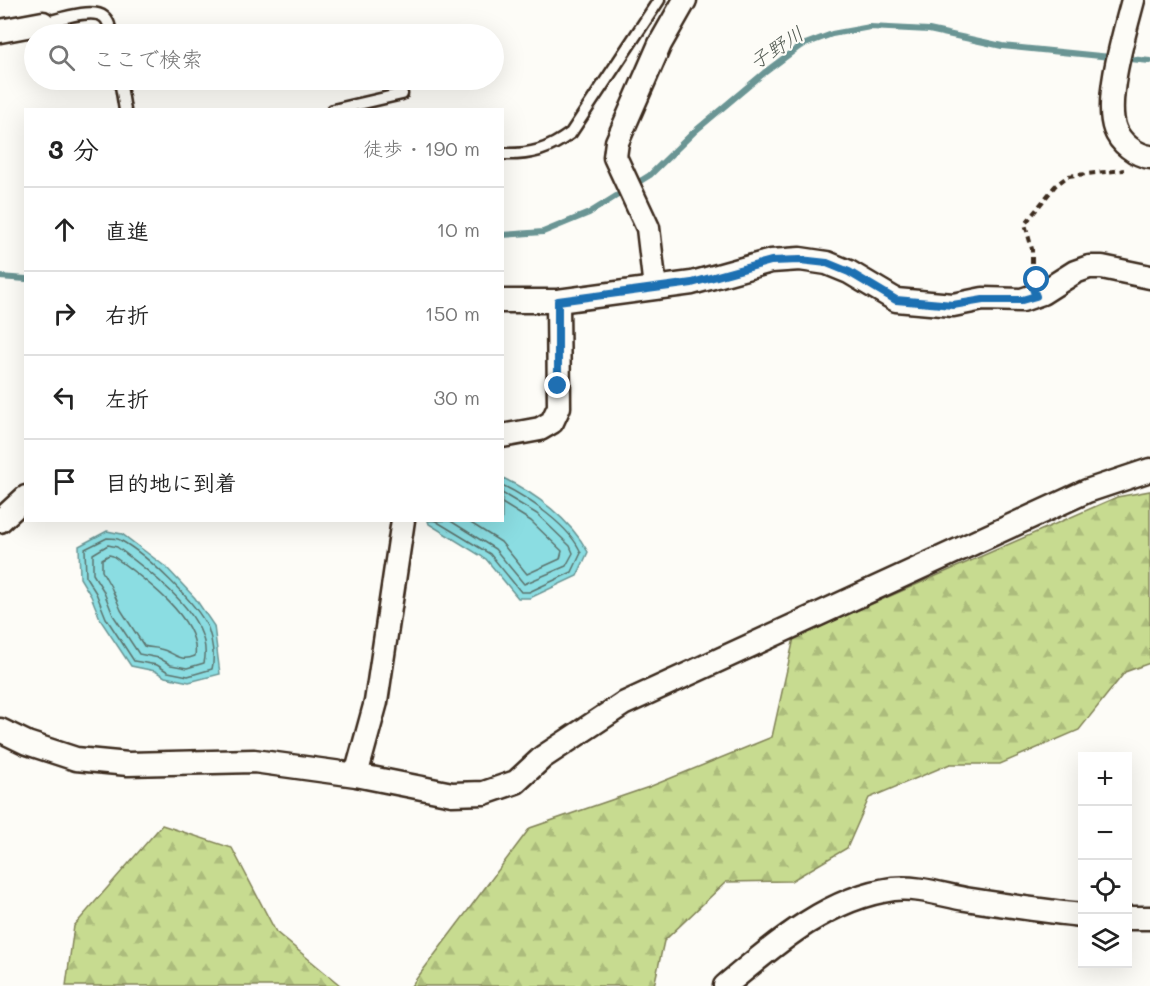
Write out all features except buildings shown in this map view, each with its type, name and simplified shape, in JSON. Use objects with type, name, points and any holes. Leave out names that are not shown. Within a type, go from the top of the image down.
[{"type":"street","points":[[656,288],[648,228],[615,157],[617,142],[660,44],[685,0]]},
{"type":"street","points":[[1133,0],[1116,76],[1112,110],[1114,129],[1121,140],[1144,156],[1141,163]]},
{"type":"street","points":[[38,24],[43,23]]},
{"type":"street","points":[[0,31],[24,27]]},
{"type":"street","points":[[504,301],[558,301],[692,283],[771,261],[800,260],[827,263],[849,272],[896,300],[953,305],[983,300],[1022,300],[1036,296],[1075,272],[1089,267],[1101,267],[1150,277]]},
{"type":"street","points":[[504,436],[540,429],[552,422],[559,407],[558,301]]},
{"type":"street","points":[[0,730],[27,743],[76,759],[128,764],[254,761],[356,775],[452,794],[484,793],[516,782],[543,757],[623,704],[1087,491],[1150,470]]},
{"type":"street","points":[[0,521],[24,499]]},
{"type":"street","points":[[356,775],[376,702],[403,522]]},
{"type":"street","points":[[726,986],[777,943],[814,920],[848,901],[895,889],[1078,914]]},
{"type":"street","points":[[1132,918],[1150,918]]},
{"type":"lane","points":[[504,154],[523,154],[553,146],[571,133],[659,0]]},
{"type":"lane","points":[[43,23],[91,12],[103,16],[109,24]]},
{"type":"lane","points":[[122,90],[125,108]]},
{"type":"lane","points":[[342,108],[402,94]]},
{"type":"path","points":[[1036,296],[1033,289],[1037,280],[1036,272],[1032,267],[1032,249],[1025,224],[1032,214],[1055,186],[1068,176],[1141,163]]},
{"type":"green space","points":[[1150,491],[1150,663],[1125,672],[1079,730],[1000,764],[950,764],[869,798],[847,848],[791,881],[726,882],[664,941],[654,986],[411,986],[530,828],[649,787],[772,737],[794,638],[1117,497]]},
{"type":"green space","points":[[162,825],[232,848],[276,932],[341,986],[66,986],[74,926]]},
{"type":"water","points":[[504,479],[540,500],[562,518],[588,552],[577,576],[530,598],[518,598],[486,559],[428,522],[504,522]]},
{"type":"water","points":[[107,531],[122,534],[167,568],[195,598],[214,626],[220,674],[189,682],[131,666],[101,621],[91,596],[80,578],[79,546]]},
{"type":"waterway","name":"子野川","points":[[504,235],[543,232],[589,213],[650,175],[694,132],[800,46],[832,34],[870,27],[929,30],[1002,46],[1150,61]]},
{"type":"waterway","name":"子野川","points":[[0,277],[24,279]]},
{"type":"route","points":[[558,386],[558,301],[692,283],[771,261],[800,260],[827,263],[849,272],[896,300],[953,305],[983,300],[1022,300],[1036,296],[1033,289],[1037,280]]}]
